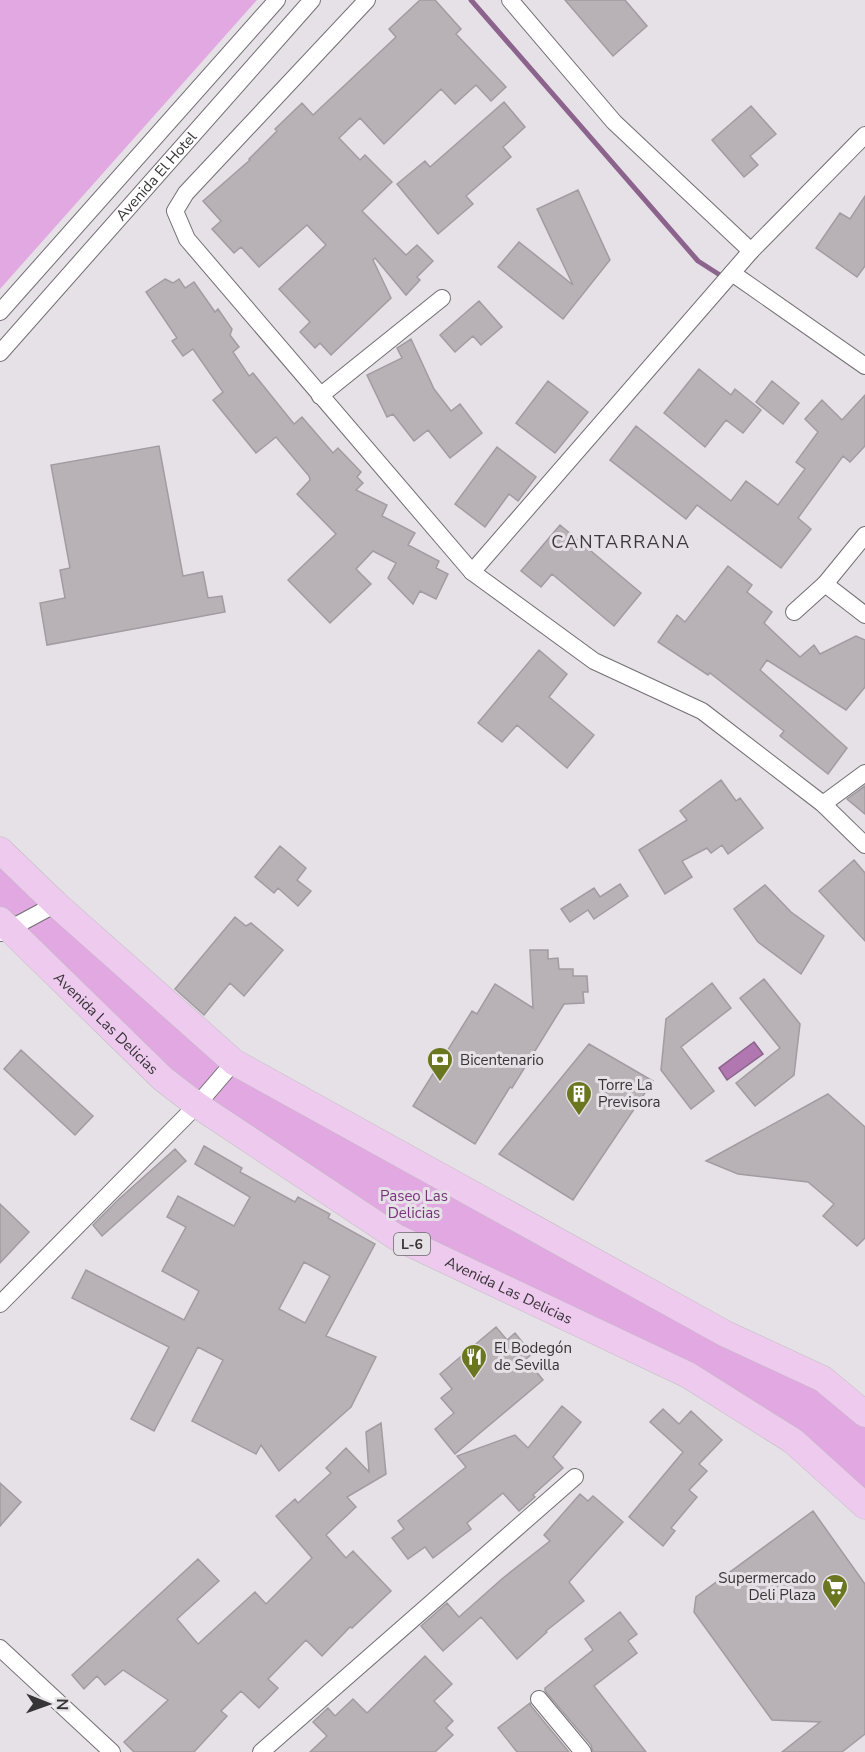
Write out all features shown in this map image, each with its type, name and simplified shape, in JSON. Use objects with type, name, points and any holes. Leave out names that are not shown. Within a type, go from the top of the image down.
[{"type":"main road","points":[[0,850],[56,904],[234,1062],[726,1334],[823,1379],[865,1414]]},
{"type":"main road","name":"Avenida Las Delicias","points":[[3,928],[163,1079],[197,1105],[396,1237],[688,1375],[793,1441],[865,1506]]},
{"type":"street","name":"Avenida El Hotel","points":[[0,312],[277,0]]},
{"type":"street","name":"Avenida El Hotel","points":[[0,353],[312,0]]},
{"type":"street","points":[[367,0],[186,193],[175,211],[187,239],[472,572],[594,662],[702,711],[823,804],[865,845]]},
{"type":"street","points":[[510,0],[614,122],[751,251]]},
{"type":"street","points":[[472,572],[751,251],[865,135]]},
{"type":"street","points":[[728,278],[804,323],[865,366]]},
{"type":"street","points":[[320,396],[442,298]]},
{"type":"street","points":[[794,612],[825,584],[865,535]]},
{"type":"street","points":[[825,584],[865,615]]},
{"type":"street","points":[[823,804],[865,773]]},
{"type":"street","points":[[3,928],[56,904]]},
{"type":"street","points":[[3,1294],[197,1105],[234,1062]]},
{"type":"street","points":[[261,1752],[575,1477]]},
{"type":"street","points":[[0,1648],[112,1752]]},
{"type":"street","points":[[539,1699],[583,1752]]},
{"type":"green space","points":[[0,0],[257,0],[0,289]]},
{"type":"green space","name":"Paseo Las Delicias","points":[[0,850],[234,1062],[865,1414],[865,1507],[793,1441],[396,1237],[197,1105],[0,920]]},
{"type":"shaded area","points":[[754,1042],[763,1054],[727,1080],[719,1068]]},
{"type":"building","points":[[420,0],[435,0],[461,29],[456,34],[506,87],[491,101],[476,85],[455,104],[441,89],[384,144],[360,118],[339,138],[360,160],[365,155],[392,182],[362,211],[406,255],[417,245],[433,261],[417,277],[420,280],[406,295],[375,258],[373,260],[391,298],[331,355],[320,343],[315,348],[300,332],[310,322],[279,289],[326,245],[307,225],[259,267],[241,247],[234,253],[212,229],[221,221],[203,201],[250,160],[277,131],[275,129],[302,103],[313,115],[396,37],[389,29]]},
{"type":"building","points":[[565,0],[625,0],[647,26],[613,56]]},
{"type":"building","points":[[504,102],[525,127],[503,147],[511,157],[466,196],[473,204],[438,234],[397,184],[425,161],[430,167]]},
{"type":"building","points":[[751,106],[776,134],[750,156],[758,165],[744,177],[712,140]]},
{"type":"building","points":[[578,190],[610,260],[563,319],[498,267],[519,242],[573,285],[537,209]]},
{"type":"building","points":[[865,196],[865,266],[857,277],[816,248],[840,213],[850,219]]},
{"type":"building","points":[[165,279],[173,283],[179,279],[185,288],[194,282],[215,312],[218,309],[232,329],[230,335],[239,347],[233,352],[249,376],[253,373],[294,424],[302,417],[333,453],[338,448],[361,472],[357,477],[363,483],[356,490],[387,505],[382,516],[415,533],[408,545],[439,561],[436,568],[448,574],[436,599],[420,591],[413,604],[388,578],[396,563],[373,551],[356,569],[371,584],[330,623],[288,580],[336,534],[297,494],[310,480],[309,476],[276,437],[256,453],[213,400],[223,392],[193,349],[183,356],[172,341],[177,338],[146,292]]},
{"type":"building","points":[[479,301],[502,327],[481,345],[473,336],[455,352],[440,335]]},
{"type":"building","points":[[411,339],[434,389],[451,411],[460,404],[482,433],[450,458],[428,430],[414,441],[393,414],[387,417],[367,375],[402,358],[397,348]]},
{"type":"building","points":[[699,369],[731,395],[735,389],[761,410],[743,433],[726,420],[705,447],[664,413]]},
{"type":"building","points":[[548,381],[588,412],[555,453],[516,423]]},
{"type":"building","points":[[772,381],[799,403],[783,424],[756,402]]},
{"type":"building","points":[[865,395],[865,446],[850,462],[843,456],[798,518],[811,529],[781,568],[697,505],[686,519],[610,460],[636,426],[731,501],[746,481],[778,505],[805,469],[796,462],[818,432],[805,419],[822,400],[842,420]]},
{"type":"building","points":[[159,446],[183,576],[203,572],[208,598],[222,596],[225,612],[47,645],[40,603],[65,598],[60,570],[70,568],[51,465]]},
{"type":"building","points":[[497,447],[536,477],[518,501],[509,494],[485,527],[455,504]]},
{"type":"building","points":[[560,525],[641,593],[614,626],[552,574],[541,587],[521,571]]},
{"type":"building","points":[[728,566],[752,585],[747,592],[772,612],[764,623],[800,657],[814,645],[820,654],[856,636],[865,640],[865,687],[846,710],[767,660],[760,670],[847,748],[828,774],[780,736],[784,731],[710,673],[708,675],[658,642],[677,615],[685,622]]},
{"type":"building","points":[[539,650],[567,674],[549,697],[594,735],[567,768],[517,725],[502,742],[478,723]]},
{"type":"building","points":[[721,780],[736,801],[740,798],[763,828],[728,854],[722,845],[711,853],[707,848],[682,861],[692,877],[665,894],[639,850],[687,820],[680,811]]},
{"type":"building","points":[[865,786],[865,814],[847,799]]},
{"type":"building","points":[[280,846],[306,868],[297,880],[311,891],[298,906],[278,888],[274,893],[255,877]]},
{"type":"building","points":[[854,860],[865,873],[865,941],[819,891]]},
{"type":"building","points":[[620,884],[628,896],[594,919],[588,910],[570,922],[561,909],[594,888],[600,897]]},
{"type":"building","points":[[765,885],[791,912],[824,936],[801,974],[758,942],[734,909]]},
{"type":"building","points":[[235,917],[246,926],[251,923],[283,950],[244,996],[230,983],[204,1015],[175,989]]},
{"type":"building","points":[[530,950],[548,950],[548,959],[558,958],[559,969],[573,969],[573,976],[587,976],[588,992],[583,992],[584,1003],[564,1004],[475,1144],[413,1106],[472,1011],[477,1014],[495,984],[533,1008]]},
{"type":"building","points":[[764,979],[800,1024],[794,1075],[755,1106],[736,1083],[780,1048],[740,998]]},
{"type":"building","points":[[712,983],[731,1008],[681,1047],[714,1091],[691,1109],[661,1070],[666,1019]]},
{"type":"building","name":"Torre La Previsora","points":[[589,1044],[653,1081],[573,1200],[499,1154]]},
{"type":"building","points":[[21,1050],[93,1116],[75,1135],[4,1069]]},
{"type":"building","points":[[828,1094],[865,1127],[865,1238],[857,1246],[823,1216],[834,1204],[808,1182],[738,1174],[706,1161]]},
{"type":"building","points":[[204,1146],[242,1168],[240,1172],[295,1202],[298,1197],[330,1214],[328,1218],[375,1244],[326,1336],[376,1357],[351,1407],[279,1471],[261,1445],[256,1454],[192,1421],[223,1360],[198,1347],[154,1431],[131,1419],[169,1347],[72,1298],[86,1270],[184,1320],[199,1291],[162,1271],[186,1227],[167,1217],[178,1196],[234,1226],[250,1197],[195,1164]],"holes":[[[304,1262],[330,1276],[305,1323],[279,1309]]]},
{"type":"building","points":[[175,1149],[186,1161],[102,1236],[93,1225]]},
{"type":"building","points":[[0,1204],[29,1232],[0,1263]]},
{"type":"building","points":[[496,1327],[507,1340],[515,1333],[532,1354],[526,1359],[543,1380],[455,1454],[435,1429],[454,1413],[441,1398],[452,1389],[440,1374]]},
{"type":"building","points":[[562,1406],[581,1422],[553,1457],[563,1468],[533,1495],[535,1497],[519,1511],[503,1493],[467,1523],[471,1529],[433,1558],[425,1547],[408,1559],[392,1538],[404,1529],[398,1521],[466,1467],[457,1456],[515,1435],[528,1448]]},
{"type":"building","points":[[663,1409],[679,1424],[691,1411],[722,1440],[699,1464],[707,1471],[689,1490],[697,1497],[671,1528],[675,1531],[663,1546],[629,1517],[683,1452],[650,1422]]},
{"type":"building","points":[[381,1423],[386,1474],[347,1497],[356,1507],[326,1535],[346,1558],[353,1551],[391,1591],[352,1628],[350,1627],[322,1656],[306,1640],[268,1679],[278,1688],[259,1708],[241,1691],[221,1711],[227,1716],[194,1752],[134,1752],[124,1742],[168,1700],[123,1670],[105,1685],[97,1676],[84,1689],[72,1675],[198,1559],[219,1581],[177,1619],[198,1644],[255,1592],[266,1604],[312,1558],[276,1516],[295,1499],[298,1503],[331,1473],[326,1468],[346,1448],[369,1472],[366,1432]]},
{"type":"building","points":[[0,1483],[21,1502],[0,1526]]},
{"type":"building","points":[[580,1494],[588,1501],[593,1496],[623,1522],[569,1582],[584,1601],[546,1631],[517,1659],[481,1617],[443,1651],[421,1626],[447,1603],[459,1617],[550,1541],[544,1535]]},
{"type":"building","points":[[813,1511],[865,1584],[865,1734],[842,1752],[782,1752],[820,1722],[772,1720],[694,1612],[696,1597]]},
{"type":"building","points":[[620,1612],[637,1634],[628,1641],[637,1653],[594,1686],[646,1752],[593,1752],[591,1745],[545,1691],[545,1688],[593,1650],[585,1639]]},
{"type":"building","points":[[425,1656],[452,1684],[434,1701],[453,1721],[446,1728],[453,1735],[435,1752],[310,1752],[327,1736],[313,1722],[328,1708],[335,1716],[353,1699],[367,1713]]},
{"type":"building","points":[[530,1703],[569,1752],[517,1752],[498,1728]]},
{"type":"waterway","points":[[471,0],[698,261],[723,277]]},
{"type":"place","name":"Bicentenario","points":[[440,1083]]},
{"type":"place","name":"Torre La Previsora","points":[[579,1117]]},
{"type":"place","name":"El Bodegón de Sevilla","points":[[474,1380]]},
{"type":"place","name":"Supermercado Deli Plaza","points":[[835,1610]]},
{"type":"district","name":"CANTARRANA","points":[[621,542]]}]
